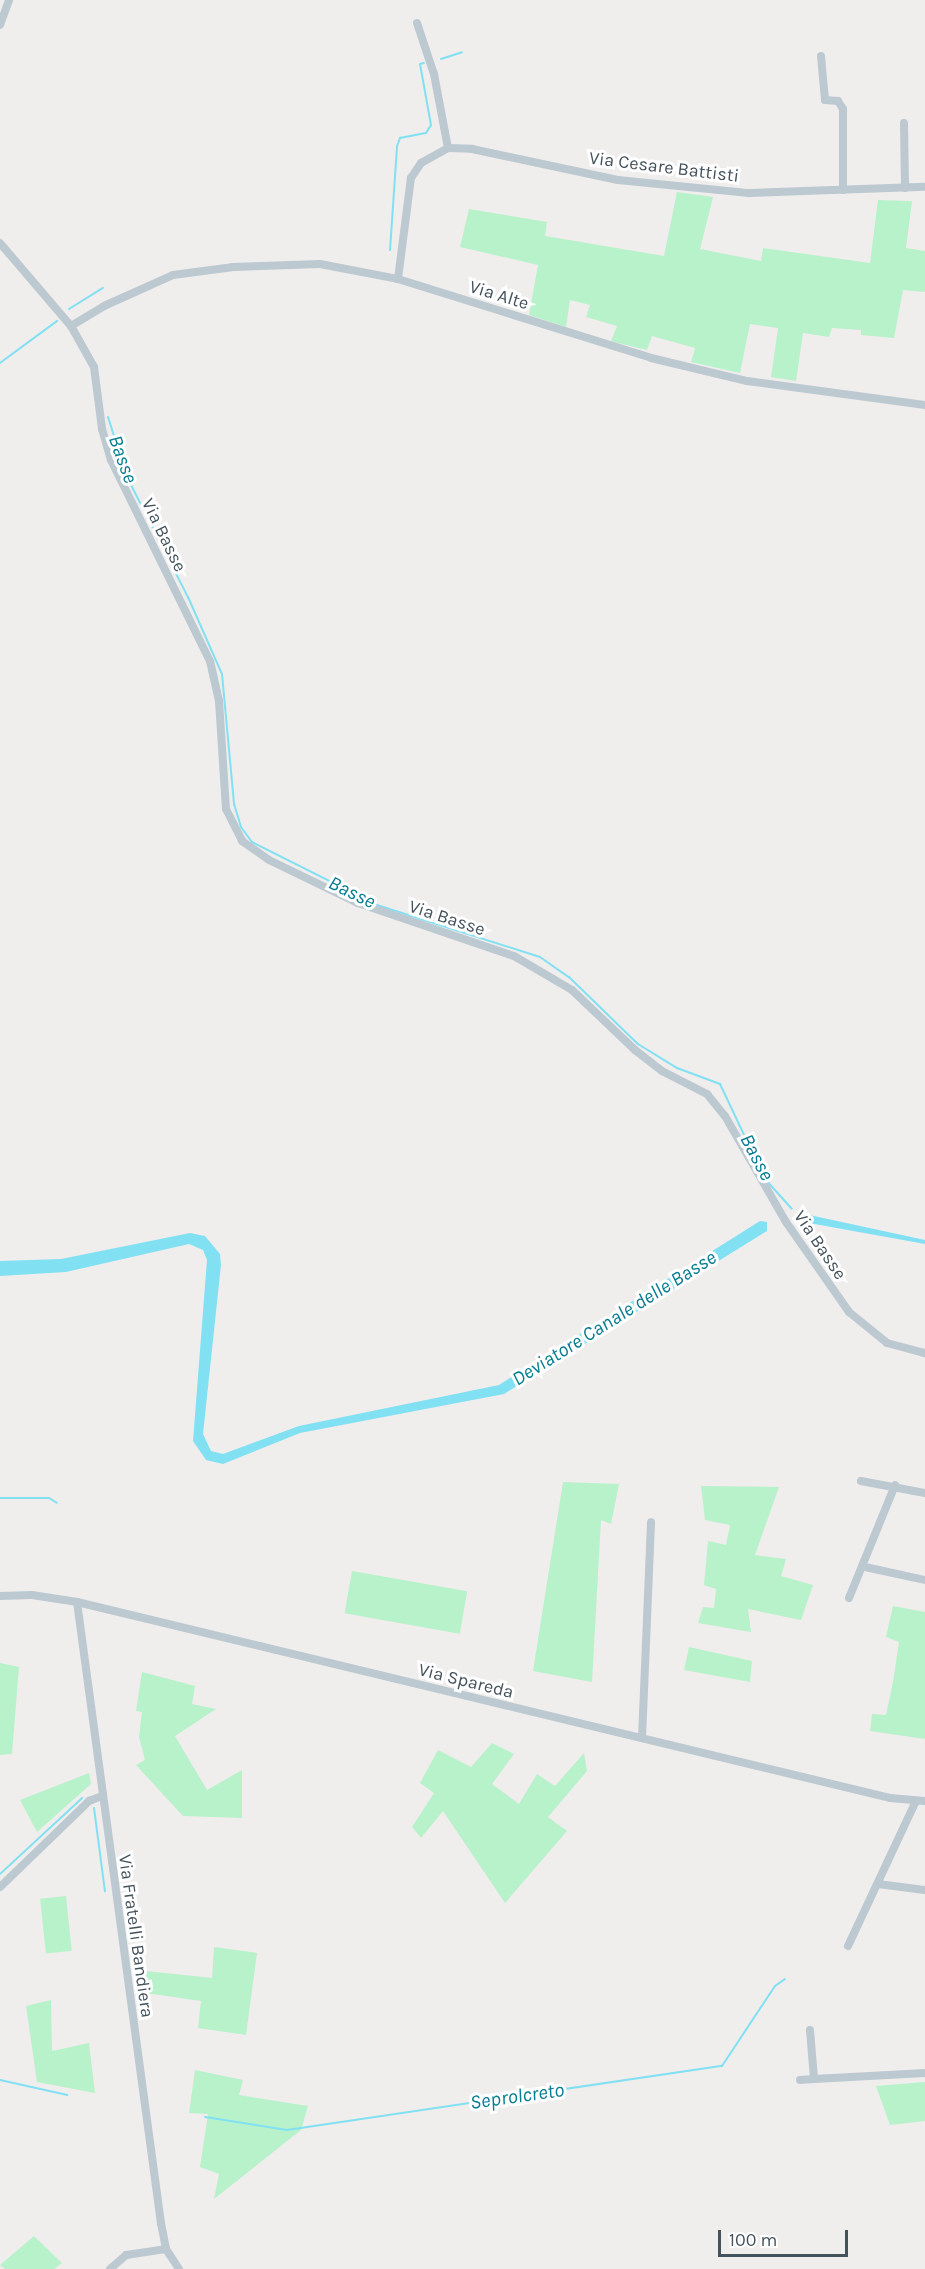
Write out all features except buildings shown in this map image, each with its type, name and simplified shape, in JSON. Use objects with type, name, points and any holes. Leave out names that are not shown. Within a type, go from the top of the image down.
[{"type":"street","points":[[0,25],[9,0]]},
{"type":"street","points":[[398,279],[411,178],[421,164],[448,148],[434,74],[417,23]]},
{"type":"street","points":[[821,56],[825,100],[838,100],[843,109],[843,190]]},
{"type":"street","points":[[904,123],[905,188]]},
{"type":"street","name":"Via Cesare Battisti","points":[[448,148],[472,149],[618,180],[749,193],[925,187]]},
{"type":"street","name":"Via Basse","points":[[0,243],[71,326],[94,367],[102,429],[111,460],[210,661],[219,701],[226,809],[242,841],[269,860],[358,903],[514,956],[572,990],[635,1050],[662,1071],[707,1094],[725,1116],[786,1222],[849,1312],[886,1343],[925,1353]]},
{"type":"street","name":"Via Alte","points":[[71,326],[143,287],[173,275],[207,269],[299,263],[398,279],[661,360],[747,381],[925,405]]},
{"type":"street","points":[[861,1481],[895,1485],[925,1494]]},
{"type":"street","points":[[849,1598],[865,1567],[895,1485]]},
{"type":"street","points":[[642,1738],[651,1522]]},
{"type":"street","points":[[865,1567],[925,1580]]},
{"type":"street","name":"Via Spareda","points":[[0,1596],[32,1595],[77,1602],[890,1798],[921,1801]]},
{"type":"street","name":"Via Fratelli Bandiera","points":[[77,1602],[166,2249],[179,2269]]},
{"type":"street","points":[[0,1887],[89,1801],[102,1796]]},
{"type":"street","points":[[848,1946],[921,1801]]},
{"type":"street","points":[[878,1884],[925,1890]]},
{"type":"street","points":[[810,2030],[814,2079]]},
{"type":"street","points":[[800,2080],[925,2073]]},
{"type":"street","points":[[111,2269],[126,2255],[166,2249]]},
{"type":"green space","points":[[677,192],[713,197],[700,249],[761,261],[763,248],[870,263],[878,200],[912,201],[906,248],[925,251],[925,292],[903,290],[894,338],[861,335],[861,330],[832,328],[829,337],[803,333],[796,381],[771,377],[778,328],[750,324],[740,373],[691,362],[695,348],[652,336],[647,350],[611,341],[617,326],[586,317],[590,305],[570,300],[566,327],[529,315],[538,265],[460,247],[469,209],[547,222],[545,236],[664,256]]},
{"type":"green space","points":[[563,1482],[619,1484],[611,1524],[601,1520],[592,1682],[533,1671]]},
{"type":"green space","points":[[701,1486],[779,1487],[755,1555],[786,1559],[781,1576],[813,1585],[801,1620],[748,1609],[751,1632],[698,1623],[703,1607],[714,1608],[716,1589],[704,1585],[708,1541],[726,1545],[730,1525],[705,1520]]},
{"type":"green space","points":[[352,1571],[467,1591],[460,1634],[345,1613]]},
{"type":"green space","points":[[893,1606],[925,1612],[925,1739],[870,1731],[872,1714],[886,1715],[893,1682],[899,1642],[886,1637]]},
{"type":"green space","points":[[689,1647],[752,1661],[750,1682],[684,1670]]},
{"type":"green space","points":[[0,1663],[19,1667],[12,1754],[0,1755]]},
{"type":"green space","points":[[142,1672],[195,1686],[192,1704],[216,1709],[175,1736],[207,1790],[242,1770],[242,1818],[183,1816],[136,1765],[145,1760],[139,1737],[142,1712],[136,1711]]},
{"type":"green space","points":[[492,1743],[514,1754],[492,1784],[519,1804],[537,1774],[555,1786],[584,1753],[587,1771],[548,1817],[567,1831],[505,1903],[443,1811],[421,1838],[412,1827],[434,1793],[420,1783],[438,1750],[471,1767]]},
{"type":"green space","points":[[89,1773],[91,1784],[37,1832],[20,1800]]},
{"type":"green space","points":[[66,1896],[72,1951],[46,1953],[40,1899]]},
{"type":"green space","points":[[214,1947],[257,1953],[246,2035],[198,2028],[201,2001],[139,1992],[136,1970],[212,1978]]},
{"type":"green space","points":[[51,2000],[52,2051],[89,2043],[95,2093],[37,2082],[26,2006]]},
{"type":"green space","points":[[195,2070],[243,2080],[239,2095],[308,2106],[301,2130],[214,2199],[219,2174],[200,2167],[208,2114],[189,2113]]},
{"type":"green space","points":[[925,2082],[925,2121],[890,2125],[876,2086]]},
{"type":"green space","points":[[34,2236],[62,2263],[54,2269],[5,2269],[0,2265]]},
{"type":"water","points":[[800,1213],[925,1240],[925,1244],[798,1221]]},
{"type":"water","name":"Deviatore Canale delle Basse","points":[[760,1221],[767,1222],[767,1231],[504,1394],[300,1433],[223,1464],[206,1460],[193,1441],[207,1260],[203,1250],[189,1244],[66,1272],[0,1276],[0,1261],[61,1259],[190,1233],[205,1236],[220,1254],[221,1265],[203,1434],[211,1451],[223,1454],[299,1426],[499,1385]]},
{"type":"waterway","points":[[441,59],[462,52]]},
{"type":"waterway","points":[[390,250],[397,146],[400,138],[426,133],[431,125],[420,64],[424,63]]},
{"type":"waterway","points":[[69,309],[103,288]]},
{"type":"waterway","points":[[0,363],[57,321]]},
{"type":"waterway","name":"Basse","points":[[108,417],[127,477],[188,597],[222,674],[234,804],[241,827],[252,842],[377,905],[540,957],[569,977],[638,1044],[677,1068],[720,1084],[765,1179],[792,1209]]},
{"type":"waterway","points":[[0,1498],[49,1498],[57,1503]]},
{"type":"waterway","points":[[0,1874],[82,1798]]},
{"type":"waterway","points":[[94,1808],[105,1891]]},
{"type":"waterway","name":"Seprolcreto","points":[[205,2117],[287,2130],[722,2066],[775,1986],[785,1979]]},
{"type":"waterway","points":[[0,2080],[67,2095]]}]
